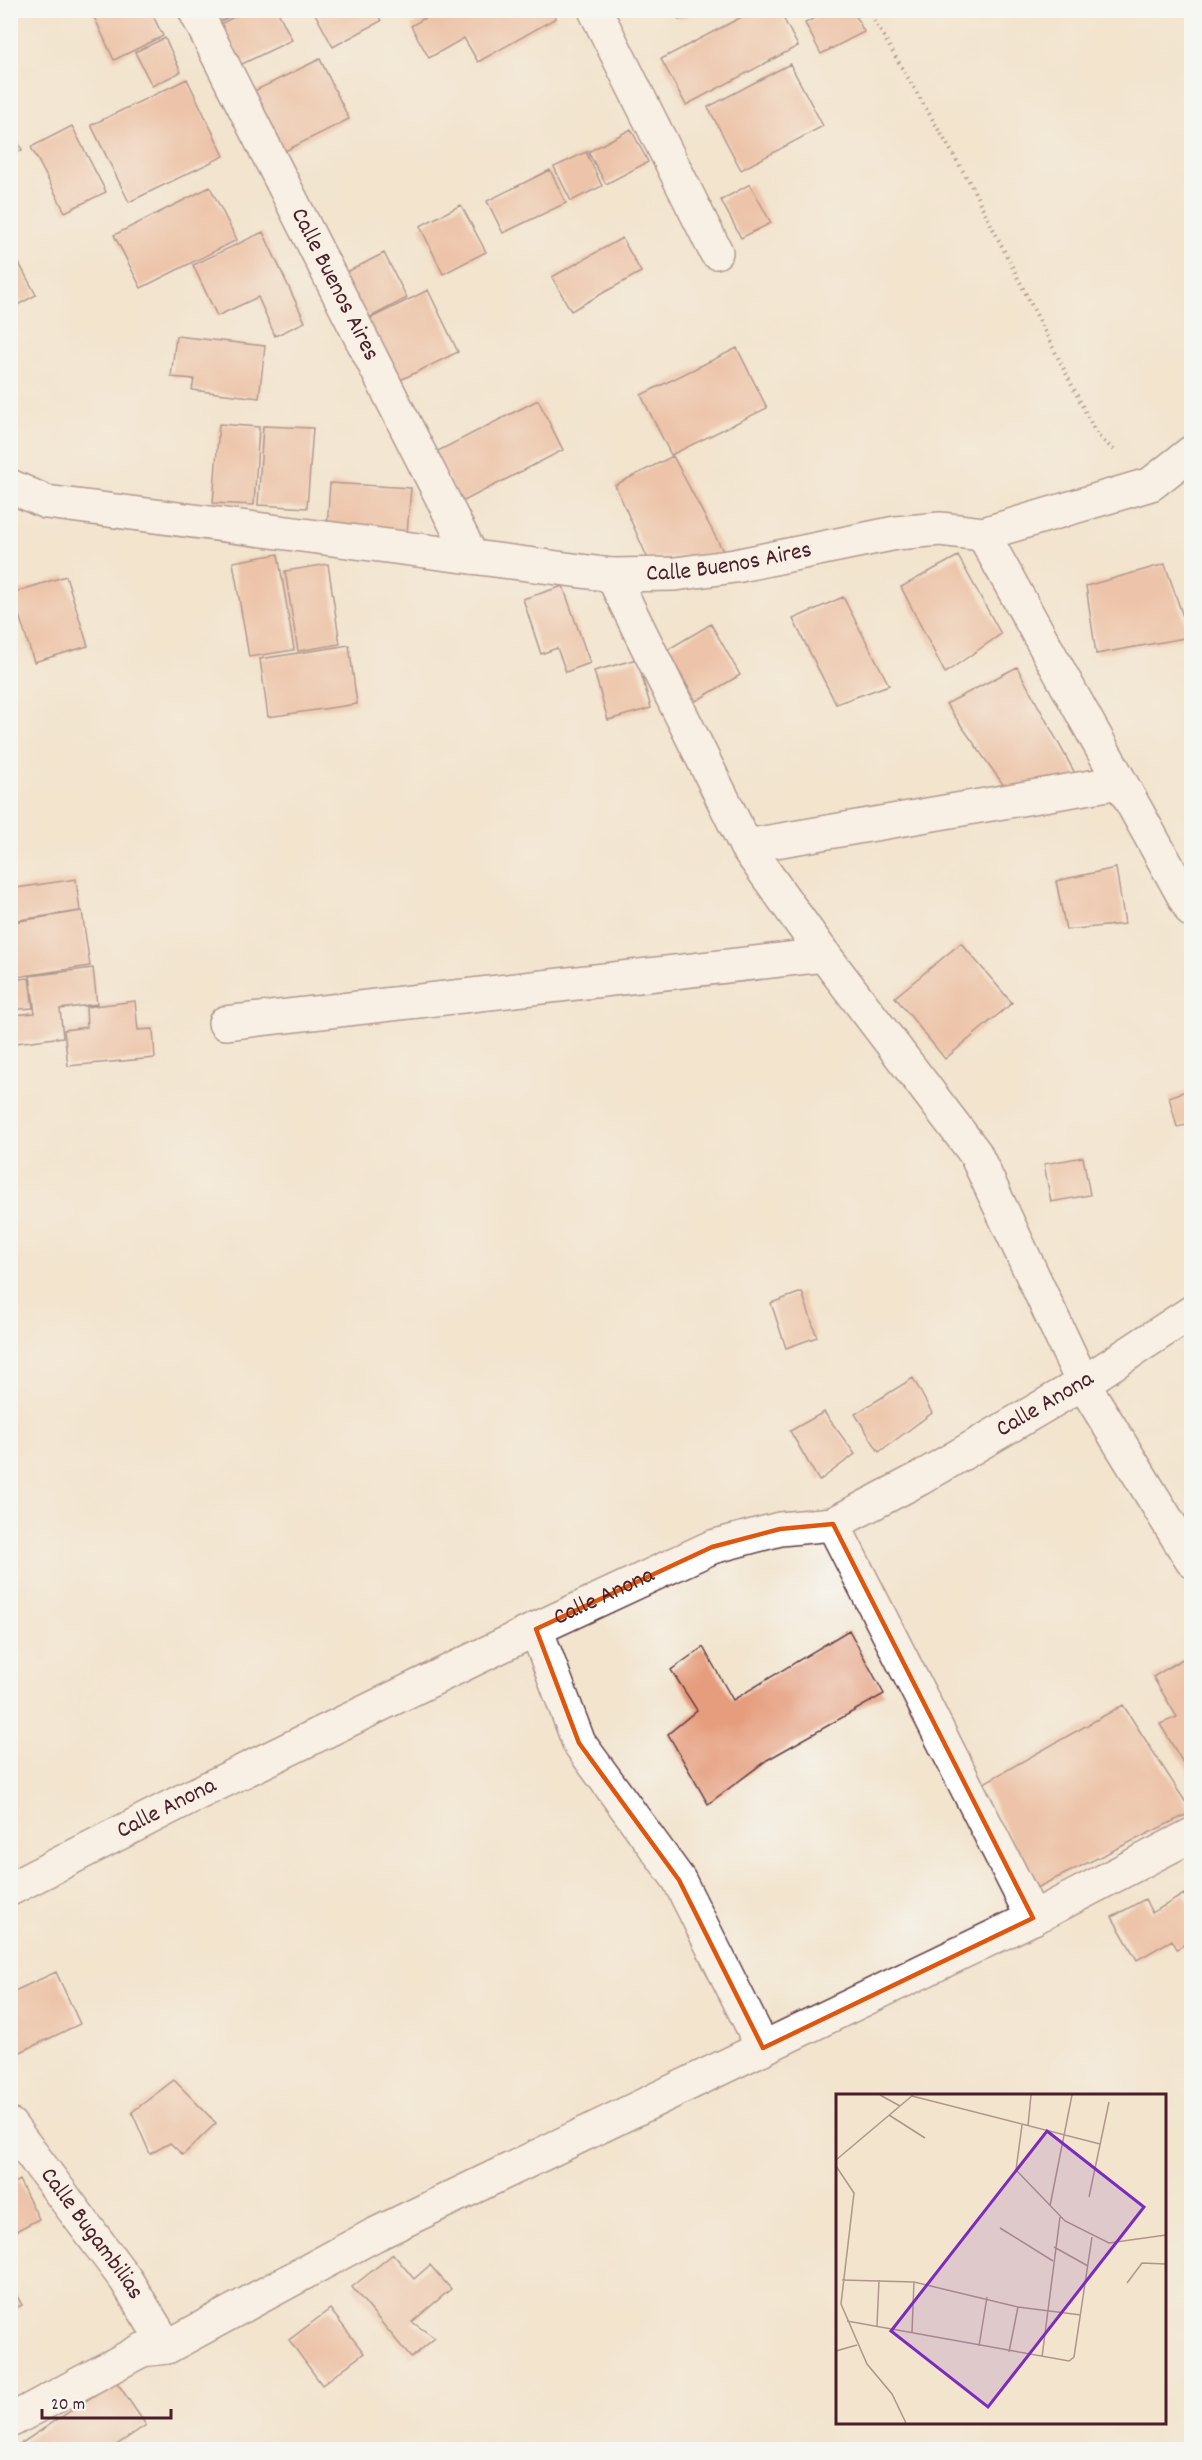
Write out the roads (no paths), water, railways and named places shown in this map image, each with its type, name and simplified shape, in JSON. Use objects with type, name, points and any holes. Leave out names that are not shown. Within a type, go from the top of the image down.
[{"type":"street","name":"Calle Buenos Aires","points":[[195,10],[472,557]]},
{"type":"street","points":[[595,10],[716,252]]},
{"type":"street","points":[[1191,452],[1151,484],[983,534],[1191,911]]},
{"type":"street","name":"Calle Buenos Aires","points":[[10,486],[46,502],[612,574],[675,574],[725,567],[896,533],[939,529],[983,534]]},
{"type":"street","points":[[612,574],[746,846],[824,955],[975,1152],[1083,1383],[1191,1561]]},
{"type":"street","points":[[746,846],[1120,782]]},
{"type":"street","points":[[225,1023],[824,955]]},
{"type":"street","name":"Calle Anona","points":[[10,1889],[186,1799],[536,1629],[712,1547],[780,1529],[832,1524],[920,1479],[1083,1383],[1191,1312]]},
{"type":"street","points":[[832,1524],[1033,1918]]},
{"type":"street","points":[[536,1629],[579,1743],[679,1880],[763,2048]]},
{"type":"street","points":[[10,2421],[142,2350],[167,2347],[374,2235],[1033,1918],[1191,1834]]},
{"type":"street","name":"Calle Bugambilias","points":[[10,2125],[126,2280],[167,2347]]}]
